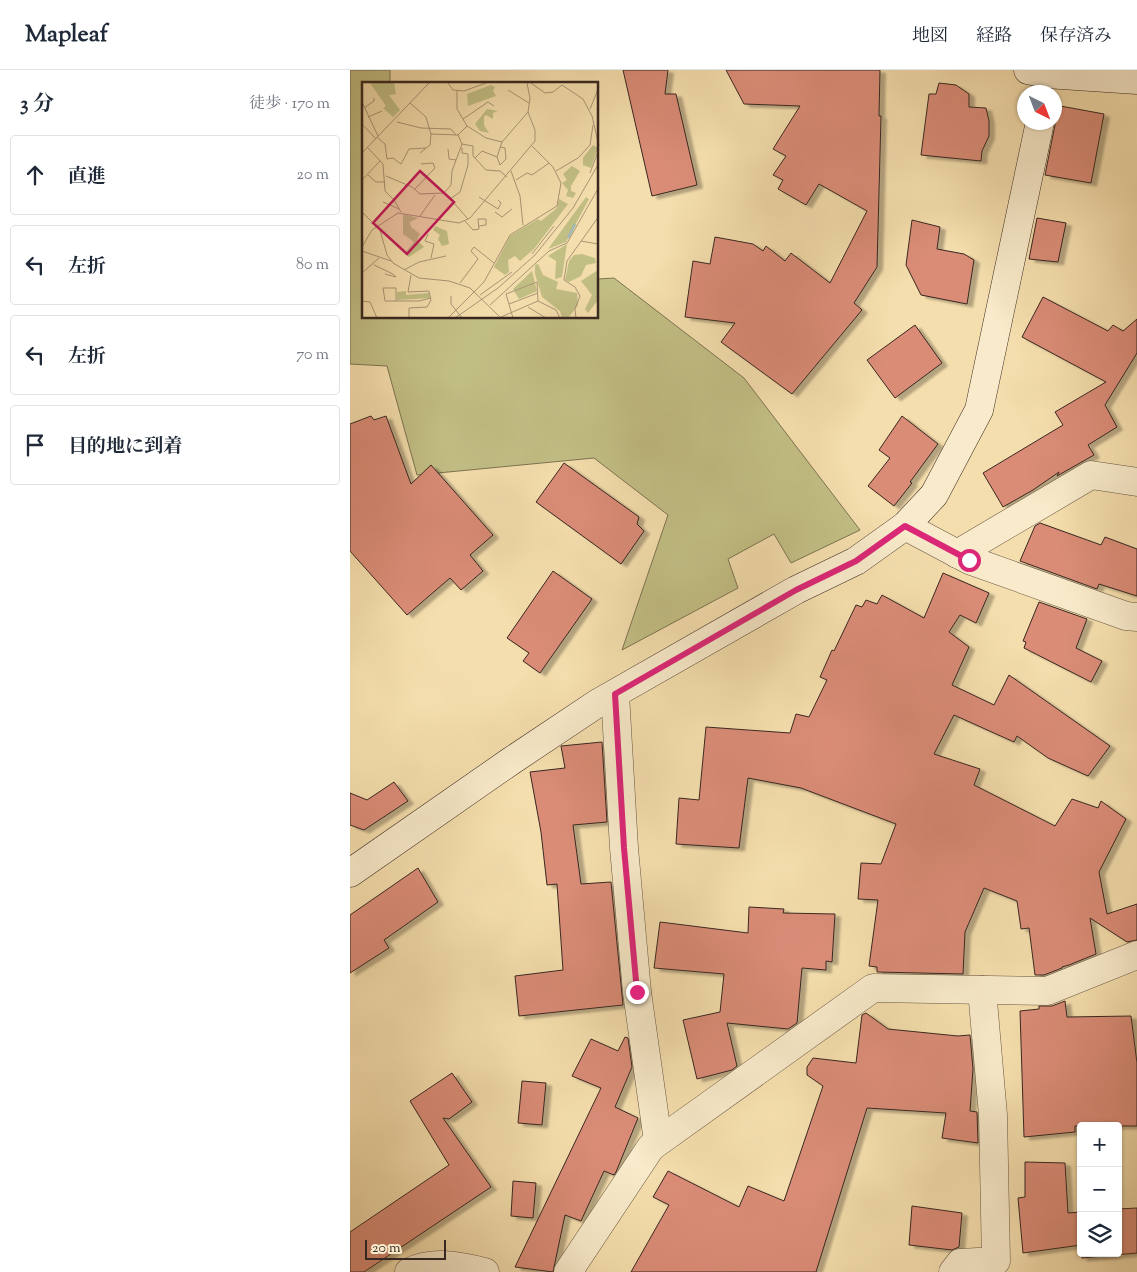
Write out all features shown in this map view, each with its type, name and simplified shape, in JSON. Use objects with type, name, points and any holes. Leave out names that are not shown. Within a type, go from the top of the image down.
[{"type":"street","points":[[1041,77],[1137,80]]},
{"type":"street","points":[[350,873],[598,703],[796,590],[856,561],[905,526],[934,495],[980,410],[1038,130]]},
{"type":"street","points":[[957,554],[1091,475],[1137,482]]},
{"type":"street","points":[[905,526],[969,560],[1126,616],[1137,617]]},
{"type":"street","points":[[615,694],[624,848],[637,992],[658,1142]]},
{"type":"street","points":[[568,1272],[651,1146],[873,988],[1047,991],[1137,955]]},
{"type":"street","points":[[953,1272],[960,1263],[996,1261],[993,1115],[982,990]]},
{"type":"street","points":[[416,1270],[452,1264],[486,1272]]},
{"type":"shaded area","points":[[350,70],[390,70],[390,82],[362,82],[362,319],[599,319],[599,279],[614,278],[744,378],[860,530],[791,563],[774,534],[728,559],[738,588],[622,650],[668,515],[594,458],[417,475],[387,366],[350,364]]},
{"type":"building","points":[[623,70],[668,70],[665,94],[676,94],[697,185],[652,196]]},
{"type":"building","points":[[726,70],[880,70],[879,116],[881,116],[877,267],[854,303],[862,310],[792,394],[721,342],[735,323],[685,317],[693,261],[710,264],[715,237],[753,244],[763,251],[766,246],[785,261],[791,253],[830,283],[867,211],[819,184],[806,205],[778,189],[783,180],[773,175],[786,156],[773,149],[800,106],[744,104]]},
{"type":"building","points":[[939,83],[956,85],[969,94],[969,107],[986,108],[989,121],[989,136],[982,151],[981,161],[921,155],[929,94],[936,94]]},
{"type":"building","points":[[1062,106],[1104,114],[1091,183],[1045,175],[1054,130],[1062,130]]},
{"type":"building","points":[[1037,218],[1066,223],[1058,262],[1029,259]]},
{"type":"building","points":[[912,220],[940,227],[937,249],[964,254],[974,260],[967,304],[921,295],[906,265]]},
{"type":"building","points":[[1043,297],[1108,331],[1113,325],[1123,331],[1137,319],[1137,353],[1105,405],[1117,427],[1088,445],[1094,455],[1057,476],[1059,472],[1003,507],[983,473],[1063,425],[1055,412],[1106,382],[1022,337]]},
{"type":"building","points":[[915,325],[942,363],[895,398],[867,360]]},
{"type":"building","points":[[371,416],[374,420],[386,416],[411,484],[431,465],[493,535],[470,555],[483,571],[461,590],[450,578],[407,615],[350,551],[350,424]]},
{"type":"building","points":[[902,416],[938,444],[894,506],[868,486],[890,458],[879,450]]},
{"type":"building","points":[[564,463],[639,517],[637,524],[644,531],[621,564],[536,502]]},
{"type":"building","points":[[1040,523],[1101,545],[1105,537],[1137,549],[1137,596],[1099,584],[1097,589],[1020,561],[1035,526]]},
{"type":"building","points":[[553,571],[592,599],[540,673],[523,661],[529,653],[507,638]]},
{"type":"building","points":[[943,573],[989,593],[976,623],[960,615],[949,632],[969,647],[952,685],[994,705],[1009,675],[1110,746],[1088,776],[1048,758],[1017,736],[1014,742],[954,715],[934,754],[980,769],[974,785],[1055,826],[1072,799],[1098,808],[1101,801],[1126,819],[1099,872],[1107,914],[1137,904],[1137,940],[1127,942],[1090,918],[1096,954],[1044,975],[1035,975],[1029,928],[1021,929],[1017,901],[984,888],[965,932],[963,974],[877,972],[877,967],[869,966],[878,900],[858,899],[861,863],[881,864],[896,824],[801,788],[748,778],[739,848],[676,844],[679,798],[699,800],[706,727],[790,733],[796,714],[809,717],[827,680],[820,677],[856,605],[862,607],[866,600],[877,604],[882,595],[924,618]]},
{"type":"building","points":[[1039,602],[1087,619],[1076,648],[1102,661],[1091,682],[1024,648],[1026,642],[1023,641]]},
{"type":"building","points":[[602,742],[607,822],[573,825],[581,884],[611,882],[623,1005],[519,1016],[515,976],[563,970],[557,884],[547,885],[541,832],[530,772],[565,768],[561,746]]},
{"type":"building","points":[[394,782],[408,801],[364,830],[350,825],[350,793],[367,800]]},
{"type":"building","points":[[418,868],[438,902],[384,940],[389,948],[350,973],[350,915]]},
{"type":"building","points":[[749,907],[784,909],[783,913],[835,914],[832,962],[826,961],[826,970],[802,968],[797,1023],[788,1029],[727,1023],[737,1066],[732,1070],[697,1079],[683,1020],[720,1012],[724,974],[654,968],[660,922],[748,933]]},
{"type":"building","points":[[1065,1001],[1067,1017],[1131,1016],[1137,1063],[1137,1126],[1122,1126],[1122,1122],[1077,1122],[1075,1132],[1024,1137],[1020,1011],[1039,1009],[1039,1006],[1052,1006]]},
{"type":"building","points":[[866,1013],[888,1029],[958,1036],[970,1035],[973,1069],[970,1111],[977,1112],[978,1143],[942,1138],[946,1113],[867,1108],[816,1272],[631,1272],[669,1205],[653,1197],[668,1171],[739,1207],[748,1186],[784,1201],[823,1086],[807,1075],[807,1067],[813,1058],[856,1063],[862,1015]]},
{"type":"building","points":[[625,1037],[628,1038],[632,1067],[615,1107],[638,1118],[616,1172],[614,1175],[604,1171],[581,1221],[565,1215],[553,1272],[515,1267],[601,1088],[572,1076],[591,1039],[618,1051]]},
{"type":"building","points":[[452,1073],[472,1102],[449,1119],[443,1118],[491,1187],[364,1272],[350,1272],[350,1232],[449,1165],[410,1101]]},
{"type":"building","points":[[522,1081],[546,1083],[542,1125],[518,1123]]},
{"type":"building","points":[[1025,1162],[1065,1163],[1068,1213],[1077,1212],[1077,1246],[1023,1253],[1018,1198],[1025,1197]]},
{"type":"building","points":[[513,1181],[536,1183],[533,1218],[511,1216]]},
{"type":"building","points":[[912,1206],[962,1213],[959,1247],[952,1250],[909,1245]]},
{"type":"building","points":[[1137,1208],[1137,1253],[1122,1254],[1122,1209]]},
{"type":"route","points":[[637,992],[624,848],[615,694],[650,676],[796,590],[856,561],[905,526],[969,560]]}]
